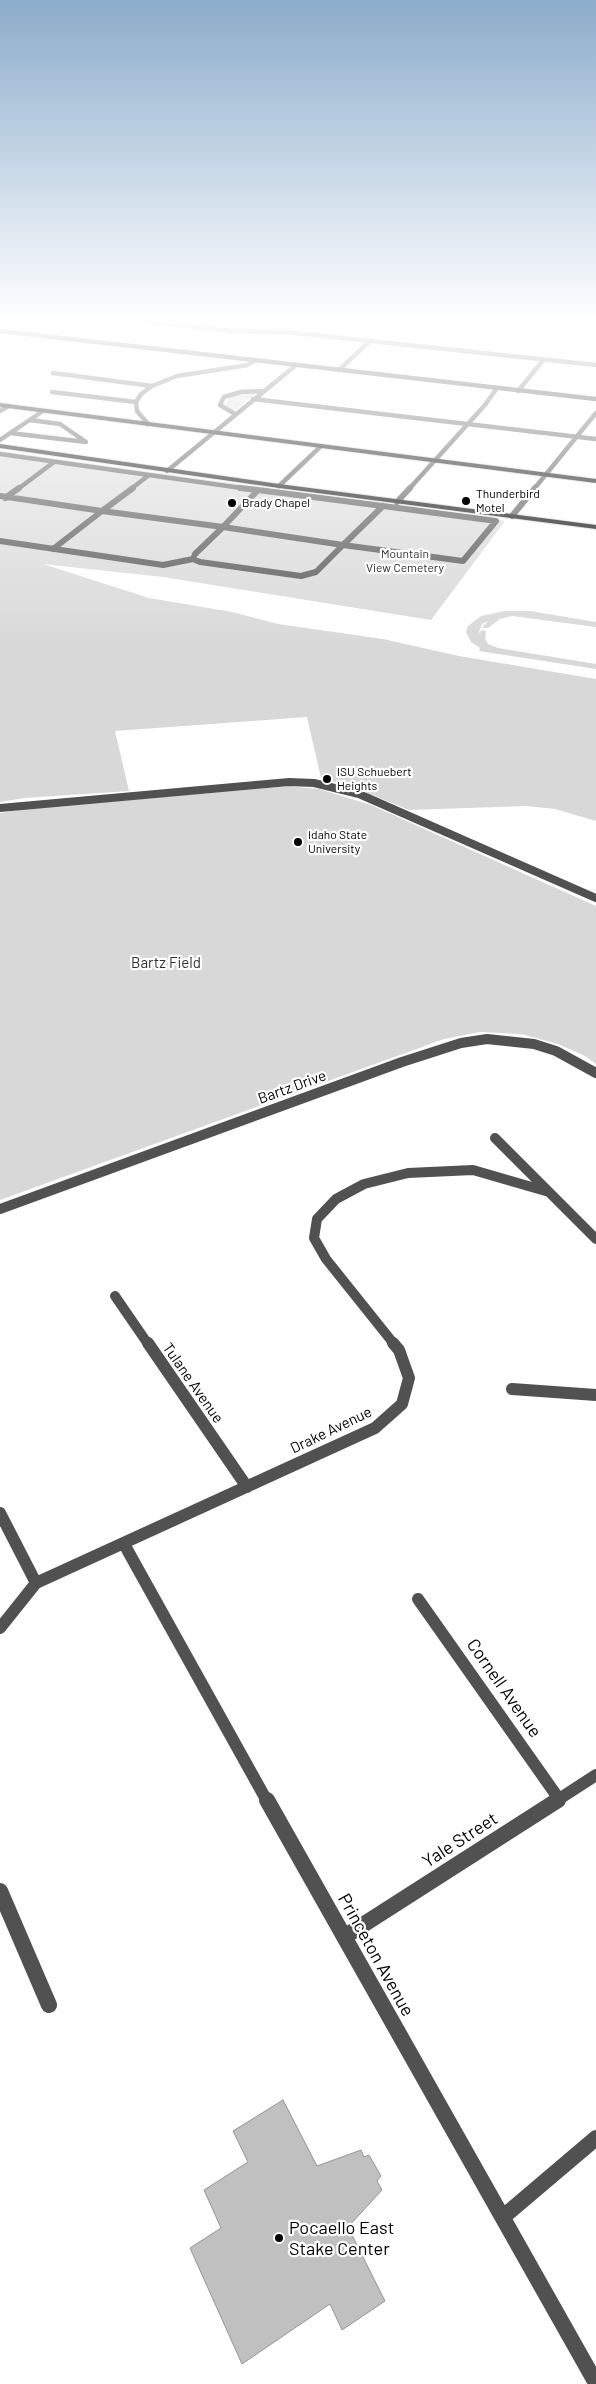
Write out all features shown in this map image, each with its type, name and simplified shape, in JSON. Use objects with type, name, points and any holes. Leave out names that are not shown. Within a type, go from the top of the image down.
[{"type":"main road","points":[[182,428],[596,481]]},
{"type":"main road","points":[[0,446],[167,471],[596,527]]},
{"type":"street","points":[[0,440],[18,428]]},
{"type":"street","points":[[10,434],[86,442],[66,428]]},
{"type":"street","points":[[167,471],[217,428]]},
{"type":"street","points":[[397,502],[463,428]]},
{"type":"street","points":[[512,428],[596,439]]},
{"type":"street","points":[[512,516],[583,428]]},
{"type":"street","points":[[279,486],[320,447]]},
{"type":"street","points":[[0,454],[496,521],[463,561],[3,497]]},
{"type":"street","points":[[0,501],[54,462]]},
{"type":"street","points":[[53,549],[149,474]]},
{"type":"street","points":[[193,559],[195,554],[258,490]]},
{"type":"street","points":[[0,541],[162,565],[193,559],[200,562],[301,576],[316,572],[383,506]]},
{"type":"street","points":[[0,808],[280,782],[314,782],[359,794],[596,898]]},
{"type":"street","name":"Bartz Drive","points":[[0,1209],[402,1062],[461,1043],[487,1039],[511,1040],[534,1044],[556,1051],[596,1073]]},
{"type":"street","points":[[495,1138],[596,1239]]},
{"type":"street","name":"Drake Avenue","points":[[0,1628],[36,1583],[375,1428],[402,1404],[409,1378],[399,1350],[326,1259],[314,1238],[317,1219],[336,1199],[364,1184],[408,1173],[473,1170],[548,1192]]},
{"type":"street","name":"Tulane Avenue","points":[[115,1296],[247,1486]]},
{"type":"street","points":[[512,1389],[596,1396]]},
{"type":"street","points":[[0,1514],[36,1583]]},
{"type":"street","name":"Princeton Avenue","points":[[124,1544],[596,2383]]},
{"type":"street","name":"Cornell Avenue","points":[[418,1599],[559,1799]]},
{"type":"street","name":"Yale Street","points":[[344,1937],[596,1775]]},
{"type":"street","points":[[0,1891],[50,2005]]},
{"type":"street","points":[[503,2218],[596,2138]]},
{"type":"green space","name":"Mountain View Cemetery","points":[[0,451],[505,521],[431,620],[163,577],[43,564],[149,598],[232,612],[278,624],[383,639],[459,656],[596,679],[596,821],[555,809],[526,806],[409,810],[350,786],[321,778],[307,717],[115,731],[129,791],[25,798],[0,802]]},
{"type":"green space","points":[[505,611],[530,611],[596,622],[596,627],[512,616],[500,619],[488,628],[482,628],[488,621],[482,624],[479,632],[481,630],[486,631],[485,639],[488,644],[498,648],[596,664],[596,669],[479,651],[480,648],[471,642],[466,632],[468,626],[481,616]]},
{"type":"green space","name":"Bartz Field","points":[[290,786],[319,789],[371,805],[596,906],[596,1064],[585,1056],[558,1044],[521,1034],[480,1032],[444,1039],[0,1200],[0,813],[25,809]]},
{"type":"building","name":"Pocaello East Stake Center","points":[[283,2100],[317,2166],[361,2150],[364,2157],[369,2155],[381,2176],[377,2181],[382,2190],[348,2227],[385,2301],[342,2330],[330,2304],[242,2364],[190,2248],[221,2228],[204,2190],[248,2162],[233,2131]]},
{"type":"place","name":"Thunderbird Motel","points":[[466,501]]},
{"type":"place","name":"Brady Chapel","points":[[232,503]]},
{"type":"place","name":"ISU Schuebert Heights","points":[[327,779]]},
{"type":"place","name":"Idaho State University","points":[[298,842]]},
{"type":"place","name":"Pocaello East Stake Center","points":[[279,2238]]}]
